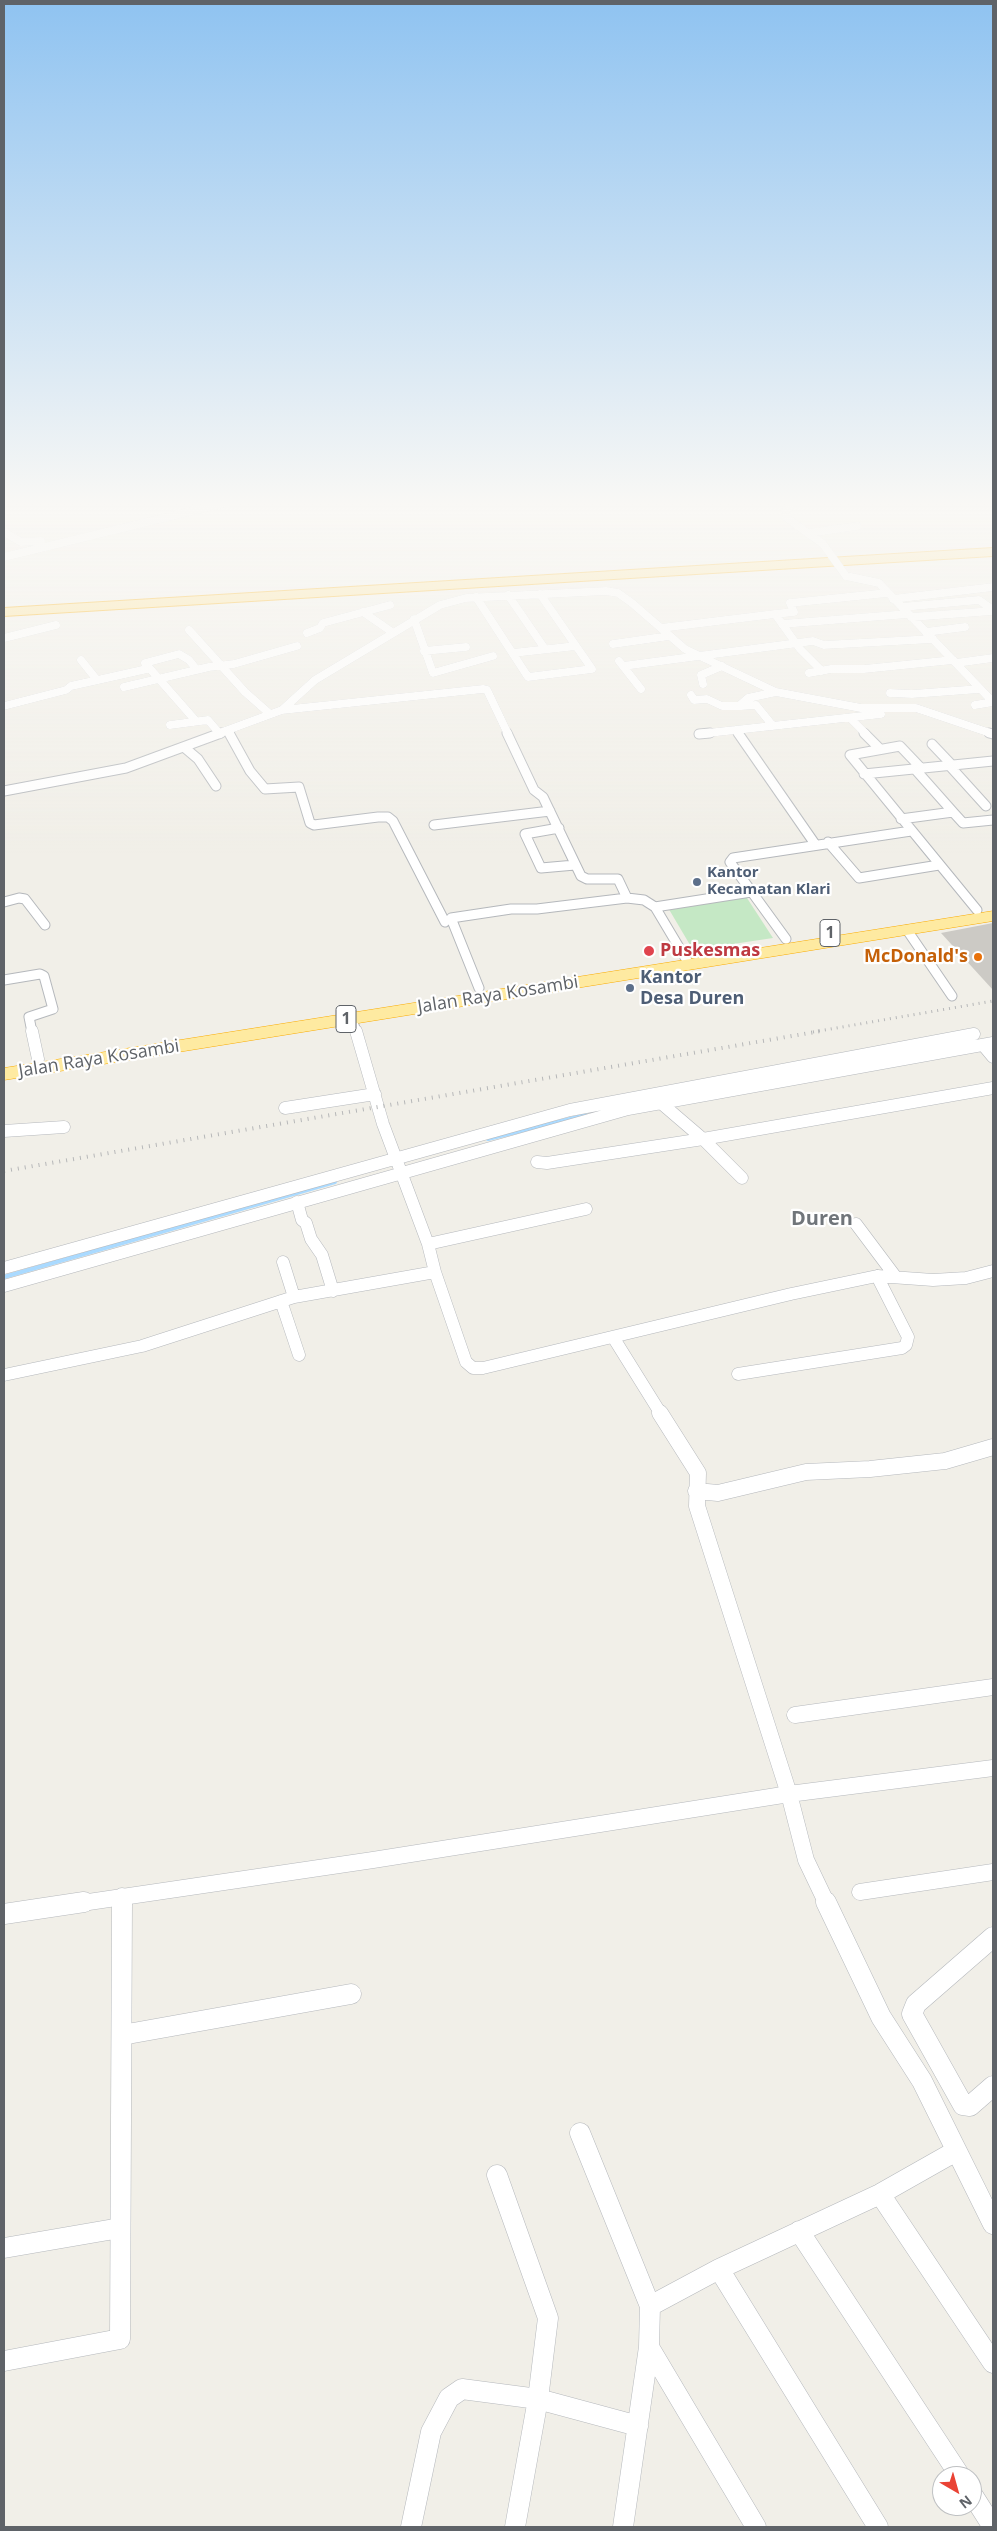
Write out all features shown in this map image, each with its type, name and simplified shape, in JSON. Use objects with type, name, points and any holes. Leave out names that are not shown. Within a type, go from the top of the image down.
[{"type":"highway","name":"Jalan Raya Kosambi","points":[[4,1065],[479,988],[907,930],[989,912]]},
{"type":"highway","name":"Jalan Raya Kosambi","points":[[4,1074],[352,1018],[686,960],[786,939],[989,912]]},
{"type":"street","points":[[306,633],[320,628],[323,623],[337,619]]},
{"type":"street","points":[[373,619],[392,632]]},
{"type":"street","points":[[282,710],[310,683],[414,619]]},
{"type":"street","points":[[414,619],[432,673],[475,664],[493,656]]},
{"type":"street","points":[[491,619],[528,677],[590,670],[582,661],[576,646],[557,619]]},
{"type":"street","points":[[525,619],[545,649]]},
{"type":"street","points":[[651,619],[685,649],[776,692],[841,705],[894,709],[916,708],[993,734]]},
{"type":"street","points":[[661,628],[733,619]]},
{"type":"street","points":[[779,619],[796,643],[822,671]]},
{"type":"street","points":[[782,624],[851,619]]},
{"type":"street","points":[[914,619],[993,702]]},
{"type":"street","points":[[951,619],[954,622],[977,619]]},
{"type":"street","points":[[4,638],[56,624]]},
{"type":"street","points":[[926,632],[965,627]]},
{"type":"street","points":[[188,630],[244,692],[270,714]]},
{"type":"street","points":[[613,644],[669,636]]},
{"type":"street","points":[[641,689],[621,663],[701,656],[796,643],[813,642],[824,645],[933,639]]},
{"type":"street","points":[[124,687],[196,670],[234,664],[297,646]]},
{"type":"street","points":[[513,653],[576,646]]},
{"type":"street","points":[[424,651],[466,647]]},
{"type":"street","points":[[194,720],[178,698],[147,669],[145,663],[149,660],[178,654],[189,660],[196,670]]},
{"type":"street","points":[[809,673],[993,658]]},
{"type":"street","points":[[81,660],[97,680]]},
{"type":"street","points":[[703,684],[701,675],[722,666]]},
{"type":"street","points":[[4,706],[97,680],[147,669]]},
{"type":"street","points":[[4,791],[105,774],[186,748],[282,710],[483,688],[486,690],[534,790],[541,794],[559,828],[574,865],[584,878],[611,877],[618,879],[627,898]]},
{"type":"street","points":[[890,693],[980,689]]},
{"type":"street","points":[[741,706],[742,701],[748,698],[776,692]]},
{"type":"street","points":[[923,693],[933,714]]},
{"type":"street","points":[[691,695],[694,700],[708,699],[722,706],[756,706],[773,726]]},
{"type":"street","points":[[975,705],[993,702]]},
{"type":"street","points":[[841,705],[848,718],[880,749]]},
{"type":"street","points":[[832,720],[834,712],[841,705]]},
{"type":"street","points":[[699,734],[880,715],[894,709]]},
{"type":"street","points":[[170,725],[194,720],[208,720],[224,733],[265,789],[299,787],[310,822],[314,825],[388,817],[393,821],[445,922]]},
{"type":"street","points":[[736,730],[815,844]]},
{"type":"street","points":[[932,744],[986,806]]},
{"type":"street","points":[[989,912],[940,865],[864,774],[851,754],[901,746],[963,823],[993,820]]},
{"type":"street","points":[[186,748],[198,759],[216,786]]},
{"type":"street","points":[[864,774],[917,767],[993,761]]},
{"type":"street","points":[[434,825],[550,811]]},
{"type":"street","points":[[901,820],[953,812]]},
{"type":"street","points":[[559,828],[526,834],[541,868],[574,865]]},
{"type":"street","points":[[786,939],[730,862],[733,858],[828,842],[911,831]]},
{"type":"street","points":[[828,842],[858,878],[940,865]]},
{"type":"street","points":[[655,907],[751,892]]},
{"type":"street","points":[[4,902],[16,898],[24,899],[45,925]]},
{"type":"street","points":[[479,988],[451,918],[511,908],[537,909],[627,898],[644,900],[655,907],[686,960]]},
{"type":"street","points":[[907,930],[952,996]]},
{"type":"street","points":[[4,980],[40,974],[44,976],[53,1009],[30,1017],[38,1060]]},
{"type":"street","points":[[352,1018],[383,1124],[400,1164],[428,1244],[435,1272],[466,1362],[473,1368],[483,1368],[791,1294],[877,1276],[933,1280],[966,1278],[993,1271]]},
{"type":"street","points":[[930,1049],[974,1034]]},
{"type":"street","points":[[4,1268],[529,1130],[570,1110],[650,1101],[930,1049],[988,1044],[993,1057]]},
{"type":"street","points":[[650,1101],[757,1080]]},
{"type":"street","points":[[537,1162],[547,1163],[703,1139],[993,1088]]},
{"type":"street","points":[[285,1108],[375,1094]]},
{"type":"street","points":[[650,1101],[703,1139],[742,1178]]},
{"type":"street","points":[[4,1131],[64,1127]]},
{"type":"street","points":[[4,1286],[297,1202],[400,1164]]},
{"type":"street","points":[[297,1202],[302,1220],[306,1223],[311,1239],[322,1255],[333,1291]]},
{"type":"street","points":[[428,1244],[586,1209]]},
{"type":"street","points":[[856,1224],[895,1276]]},
{"type":"street","points":[[283,1262],[294,1297]]},
{"type":"street","points":[[4,1375],[142,1346],[294,1297],[435,1272]]},
{"type":"street","points":[[738,1374],[902,1348],[906,1345],[908,1337],[877,1276]]},
{"type":"street","points":[[281,1301],[299,1355]]},
{"type":"street","points":[[613,1337],[698,1473],[696,1491],[701,1519],[789,1794],[809,1867],[881,2018],[918,2074],[993,2224]]},
{"type":"street","points":[[696,1491],[718,1493],[739,1490],[806,1472],[870,1469],[946,1461],[993,1447]]},
{"type":"street","points":[[795,1715],[993,1687]]},
{"type":"street","points":[[4,1914],[373,1860],[789,1794],[993,1768]]},
{"type":"street","points":[[860,1892],[993,1872]]},
{"type":"street","points":[[4,2361],[120,2339],[122,1896]]},
{"type":"street","points":[[993,1937],[916,2004],[912,2014],[963,2105],[970,2106],[993,2086]]},
{"type":"street","points":[[122,2035],[351,1994]]},
{"type":"street","points":[[580,2133],[650,2306],[649,2347],[623,2527]]},
{"type":"street","points":[[650,2306],[719,2269],[880,2194],[956,2151]]},
{"type":"street","points":[[497,2175],[548,2318],[538,2399],[514,2527]]},
{"type":"street","points":[[880,2194],[993,2363]]},
{"type":"street","points":[[4,2248],[120,2228]]},
{"type":"street","points":[[799,2231],[953,2466]]},
{"type":"street","points":[[719,2269],[878,2527]]},
{"type":"street","points":[[649,2347],[756,2527]]},
{"type":"street","points":[[411,2527],[431,2432],[449,2398],[462,2389],[538,2399],[638,2426]]},
{"type":"street","points":[[982,2510],[993,2527]]},
{"type":"green space","points":[[745,895],[773,938],[693,950],[667,906]]},
{"type":"building","name":"McDonald's","points":[[993,923],[993,990],[941,933]]},
{"type":"waterway","points":[[488,1139],[586,1115]]},
{"type":"waterway","points":[[4,1277],[335,1182]]},
{"type":"railway","points":[[813,1032],[993,1001]]},
{"type":"railway","points":[[4,1171],[821,1031]]},
{"type":"place","name":"Kantor Kecamatan Klari","points":[[697,882]]},
{"type":"place","name":"Puskesmas","points":[[649,951]]},
{"type":"place","name":"McDonald's","points":[[978,957]]},
{"type":"place","name":"Kantor Desa Duren","points":[[630,988]]},
{"type":"district","name":"Duren","points":[[822,1219]]}]
